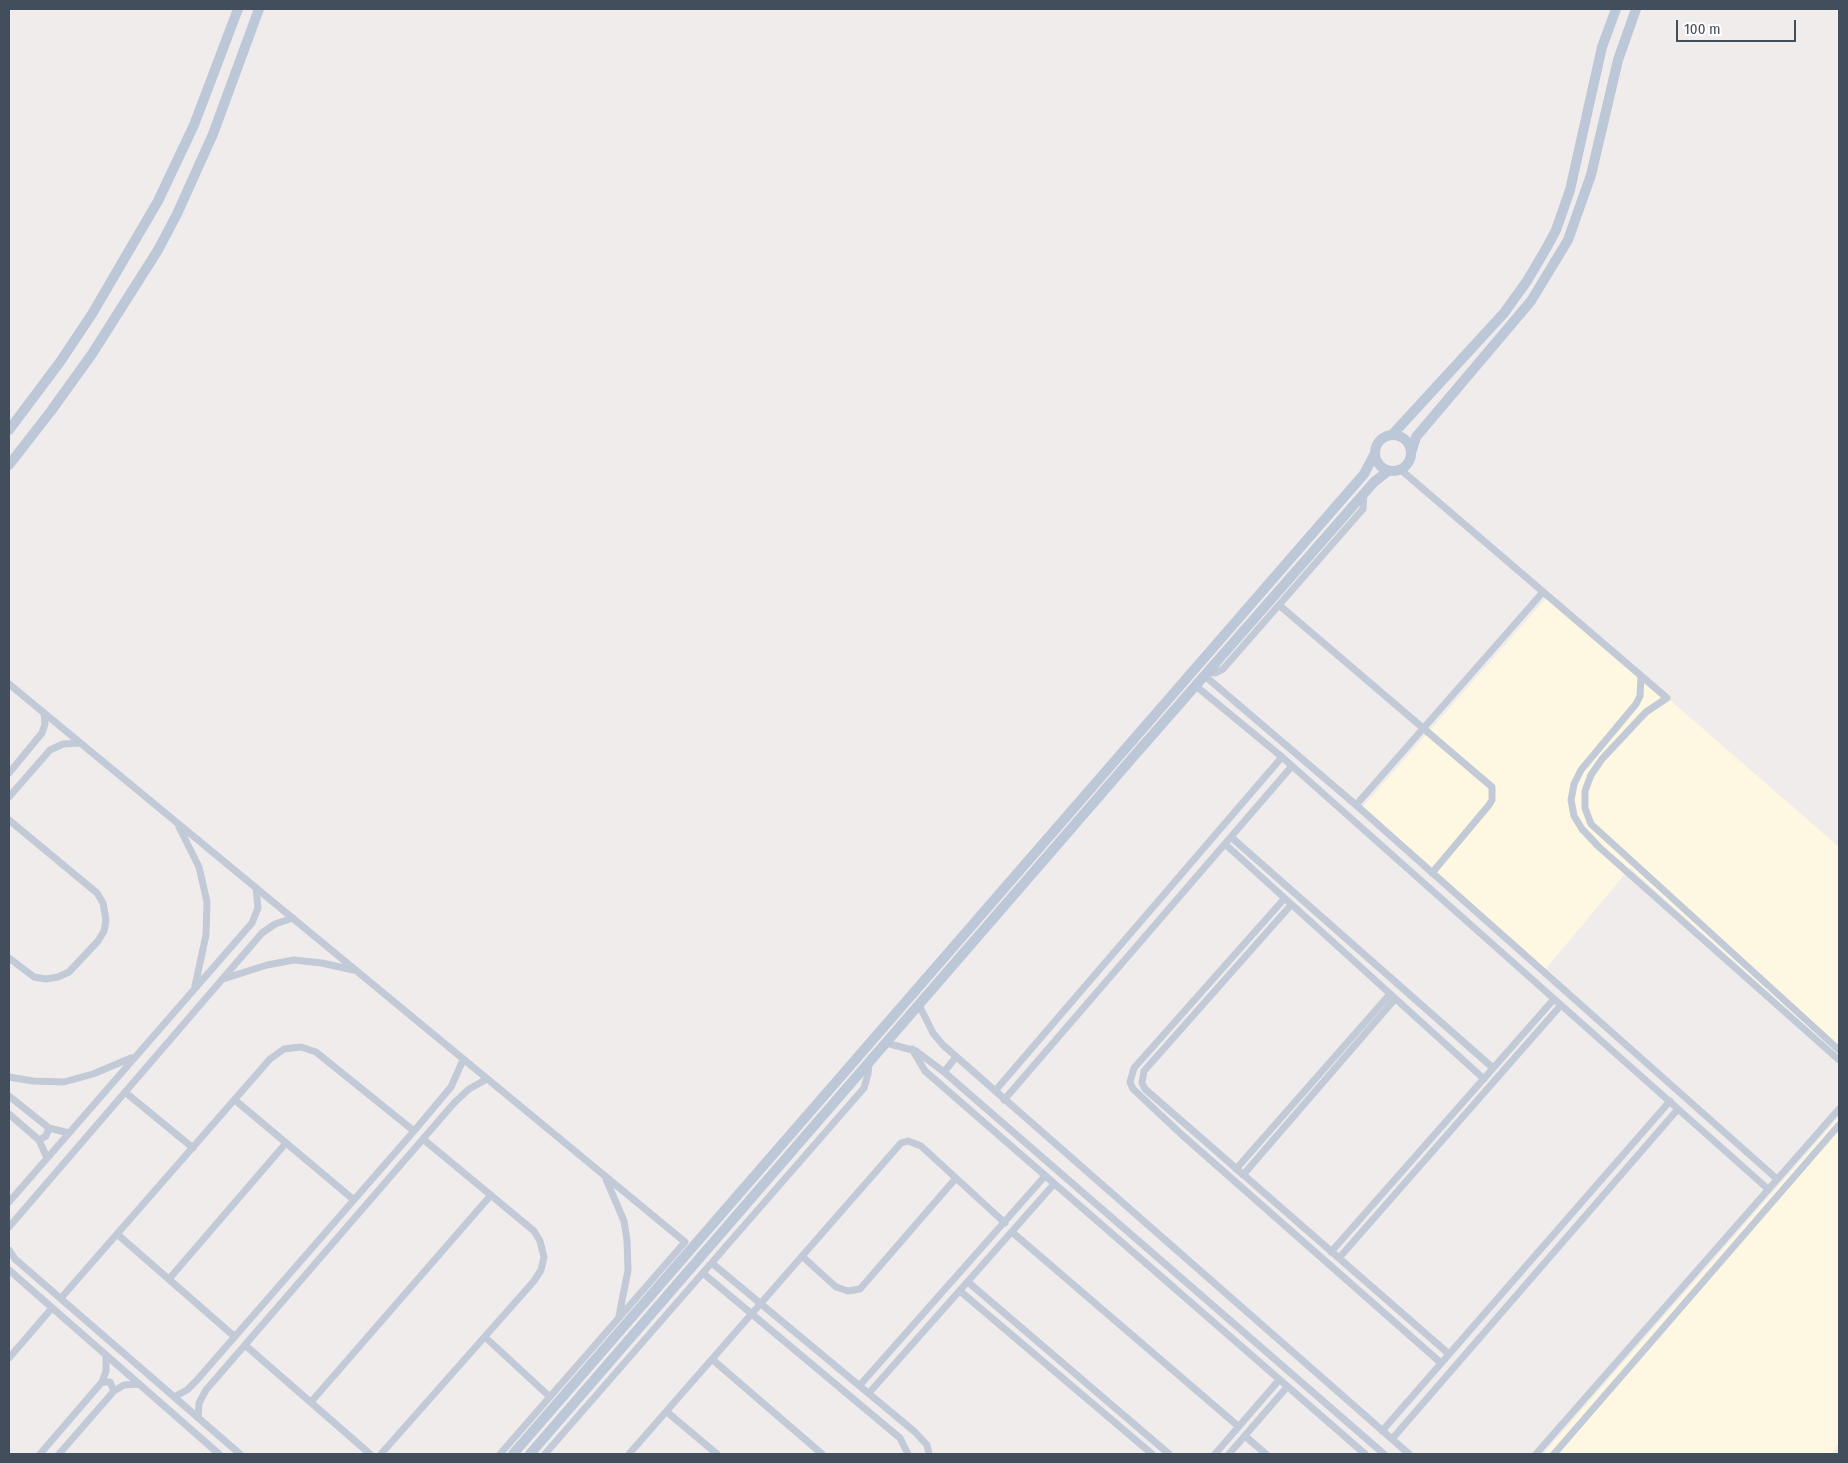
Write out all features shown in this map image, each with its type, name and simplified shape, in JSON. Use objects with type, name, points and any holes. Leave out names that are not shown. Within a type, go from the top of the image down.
[{"type":"street","points":[[9,430],[60,362],[92,314],[154,209],[194,125],[238,9]]},
{"type":"street","points":[[9,465],[52,411],[92,354],[158,250],[177,214],[213,134],[259,9]]},
{"type":"street","points":[[500,1454],[519,1440],[1364,474],[1379,442],[1392,435],[1504,313],[1527,281],[1556,230],[1570,190],[1602,47],[1616,9]]},
{"type":"street","points":[[530,1454],[1364,493],[1388,471],[1401,470],[1408,463],[1416,437],[1531,301],[1568,240],[1587,190],[1618,60],[1636,9]]},
{"type":"street","points":[[1392,435],[1405,440],[1411,453]]},
{"type":"street","points":[[1374,455],[1378,464],[1388,471]]},
{"type":"street","points":[[1401,470],[1667,698],[1646,712],[1602,759],[1591,775],[1585,791],[1585,808],[1591,824],[1839,1050]]},
{"type":"street","points":[[1206,674],[1223,669],[1363,509],[1364,493]]},
{"type":"street","points":[[1356,806],[1543,592]]},
{"type":"street","points":[[1279,605],[1487,782],[1493,793],[1489,805],[1432,873]]},
{"type":"street","points":[[1206,674],[1777,1179]]},
{"type":"street","points":[[1642,677],[1640,696],[1636,704],[1581,770],[1574,784],[1571,800],[1574,816],[1582,829],[1599,847],[1839,1060]]},
{"type":"street","points":[[9,684],[702,1256]]},
{"type":"street","points":[[1196,686],[1292,766],[1768,1188]]},
{"type":"street","points":[[1636,704],[1646,712]]},
{"type":"street","points":[[9,773],[44,729],[44,713]]},
{"type":"street","points":[[34,743],[42,746],[46,754]]},
{"type":"street","points":[[9,797],[46,754],[59,745],[80,743]]},
{"type":"street","points":[[995,1092],[1282,758]]},
{"type":"street","points":[[1004,1100],[1292,766]]},
{"type":"street","points":[[9,820],[97,893],[103,903],[106,920],[104,931],[98,941],[68,972],[58,977],[46,979],[34,977],[9,958]]},
{"type":"street","points":[[174,820],[193,852],[206,892],[206,935],[194,989]]},
{"type":"street","points":[[1231,837],[1493,1068]]},
{"type":"street","points":[[1225,844],[1484,1079]]},
{"type":"street","points":[[9,1202],[254,920],[258,903],[256,887]]},
{"type":"street","points":[[1284,899],[1134,1068],[1130,1082],[1133,1089],[1181,1134],[1440,1364]]},
{"type":"street","points":[[1291,905],[1144,1071],[1142,1077],[1145,1089],[1449,1354]]},
{"type":"street","points":[[9,1227],[264,931],[280,921],[293,918]]},
{"type":"street","points":[[254,920],[261,923],[264,931]]},
{"type":"street","points":[[1730,963],[1736,956]]},
{"type":"street","points":[[222,979],[266,965],[294,960],[356,970]]},
{"type":"street","points":[[1236,1169],[1393,997]]},
{"type":"street","points":[[1242,1175],[1393,997]]},
{"type":"street","points":[[1332,1252],[1554,999]]},
{"type":"street","points":[[919,1005],[933,1033],[956,1057],[1409,1454]]},
{"type":"street","points":[[1339,1258],[1561,1005]]},
{"type":"street","points":[[886,1044],[912,1049],[925,1056],[1384,1454]]},
{"type":"street","points":[[61,1298],[274,1055],[289,1047],[300,1047],[320,1056],[414,1131]]},
{"type":"street","points":[[912,1049],[925,1071],[1365,1454]]},
{"type":"street","points":[[9,1077],[32,1082],[64,1082],[108,1069],[136,1056]]},
{"type":"street","points":[[944,1072],[956,1057]]},
{"type":"street","points":[[174,1397],[192,1386],[414,1131],[451,1087],[464,1060]]},
{"type":"street","points":[[544,1454],[704,1274],[864,1088],[869,1063]]},
{"type":"street","points":[[198,1418],[198,1408],[203,1394],[423,1139],[462,1096],[487,1079]]},
{"type":"street","points":[[125,1092],[193,1148]]},
{"type":"street","points":[[9,1096],[49,1128],[69,1133]]},
{"type":"street","points":[[235,1100],[354,1200]]},
{"type":"street","points":[[1382,1431],[1670,1101]]},
{"type":"street","points":[[1392,1439],[1678,1108]]},
{"type":"street","points":[[1536,1454],[1839,1109]]},
{"type":"street","points":[[9,1114],[39,1140],[47,1158]]},
{"type":"street","points":[[1554,1454],[1839,1125]]},
{"type":"street","points":[[39,1140],[46,1136],[49,1128]]},
{"type":"street","points":[[381,1454],[538,1276],[544,1257],[540,1241],[534,1231],[423,1139]]},
{"type":"street","points":[[629,1454],[762,1305],[901,1143],[908,1141],[921,1146],[1006,1223]]},
{"type":"street","points":[[170,1279],[286,1143]]},
{"type":"street","points":[[860,1385],[1046,1176]]},
{"type":"street","points":[[604,1177],[624,1221],[628,1250],[628,1270],[618,1318]]},
{"type":"street","points":[[803,1257],[836,1287],[848,1291],[860,1288],[956,1178]]},
{"type":"street","points":[[869,1393],[1054,1184]]},
{"type":"street","points":[[311,1402],[491,1195]]},
{"type":"street","points":[[1012,1232],[1238,1426]]},
{"type":"street","points":[[117,1234],[235,1337]]},
{"type":"street","points":[[513,1454],[519,1440],[550,1397],[618,1318],[688,1245]]},
{"type":"street","points":[[9,1250],[12,1260],[61,1298],[240,1454]]},
{"type":"street","points":[[712,1264],[916,1432],[927,1445],[929,1454]]},
{"type":"street","points":[[9,1270],[219,1454]]},
{"type":"street","points":[[704,1274],[900,1438],[908,1454]]},
{"type":"street","points":[[968,1282],[1169,1454]]},
{"type":"street","points":[[960,1291],[1152,1454]]},
{"type":"street","points":[[1678,1292],[1688,1300]]},
{"type":"street","points":[[9,1358],[52,1308]]},
{"type":"street","points":[[485,1337],[550,1397]]},
{"type":"street","points":[[245,1345],[370,1454]]},
{"type":"street","points":[[40,1454],[102,1382],[106,1371],[105,1355]]},
{"type":"street","points":[[713,1360],[822,1454]]},
{"type":"street","points":[[1229,1454],[1293,1375]]},
{"type":"street","points":[[1215,1454],[1279,1380]]},
{"type":"street","points":[[102,1382],[112,1384],[114,1391]]},
{"type":"street","points":[[59,1454],[114,1391],[124,1385],[139,1384]]},
{"type":"street","points":[[192,1386],[197,1393],[203,1394]]},
{"type":"street","points":[[667,1412],[717,1454]]},
{"type":"street","points":[[1244,1436],[1266,1454]]},
{"type":"shaded area","points":[[1549,595],[1839,847],[1839,1055],[1630,868],[1543,972],[1360,810]]},
{"type":"shaded area","points":[[1839,1117],[1839,1444],[1830,1454],[1543,1454]]}]
